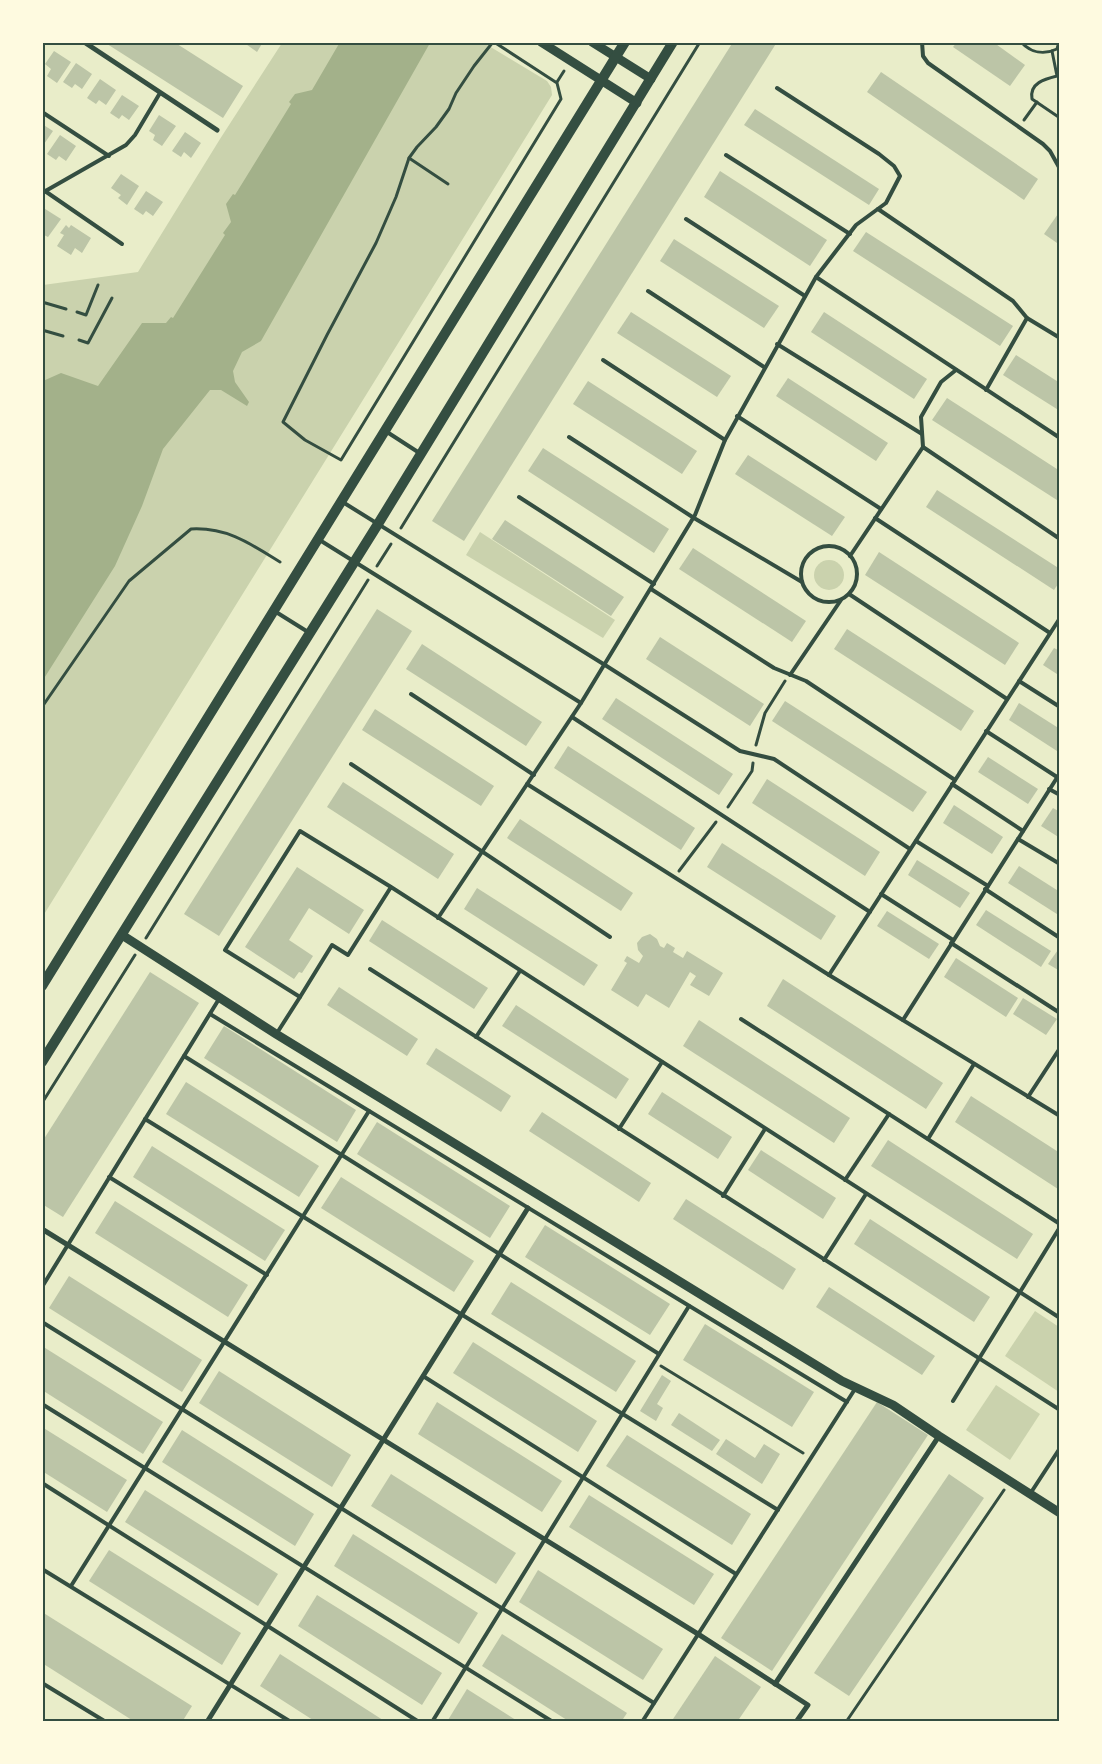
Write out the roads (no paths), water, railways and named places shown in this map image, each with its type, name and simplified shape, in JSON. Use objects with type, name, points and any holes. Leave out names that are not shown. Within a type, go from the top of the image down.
[{"type":"main road","points":[[42,986],[625,42]]},
{"type":"main road","points":[[42,1062],[378,524],[673,42]]},
{"type":"street","points":[[84,42],[217,130]]},
{"type":"street","points":[[541,42],[637,103]]},
{"type":"street","points":[[592,42],[651,79]]},
{"type":"street","points":[[122,935],[276,1034],[842,1381],[893,1405],[938,1436],[1060,1513]]},
{"type":"street","points":[[207,1722],[528,1208]]},
{"type":"street","points":[[42,1229],[545,1539],[775,1684],[808,1706],[796,1722]]},
{"type":"street","points":[[775,1684],[938,1436]]},
{"type":"lane","points":[[922,42],[923,56],[928,63],[1044,144],[1060,169]]},
{"type":"lane","points":[[438,918],[581,703],[694,518],[725,440],[737,416],[816,278],[856,225],[886,203],[900,176],[894,166],[879,154],[777,88]]},
{"type":"lane","points":[[122,244],[44,191],[126,145],[135,135],[160,93]]},
{"type":"lane","points":[[42,112],[109,156]]},
{"type":"lane","points":[[726,156],[850,234]]},
{"type":"lane","points":[[878,209],[1013,301],[1027,318],[1060,338]]},
{"type":"lane","points":[[686,219],[805,296]]},
{"type":"lane","points":[[816,278],[1060,438]]},
{"type":"lane","points":[[648,291],[764,367]]},
{"type":"lane","points":[[986,390],[1027,318]]},
{"type":"lane","points":[[778,344],[922,434]]},
{"type":"lane","points":[[603,360],[725,440]]},
{"type":"lane","points":[[850,556],[923,447],[921,417],[941,382],[956,370]]},
{"type":"lane","points":[[737,416],[881,510]]},
{"type":"lane","points":[[385,430],[421,454]]},
{"type":"lane","points":[[569,437],[694,518],[802,582]]},
{"type":"lane","points":[[923,447],[1060,539]]},
{"type":"lane","points":[[519,497],[654,584]]},
{"type":"lane","points":[[341,501],[740,751],[774,759],[910,849]]},
{"type":"lane","points":[[875,518],[1050,633]]},
{"type":"lane","points":[[318,539],[581,703]]},
{"type":"lane","points":[[790,675],[842,600],[855,586],[857,577],[857,568],[850,556],[838,547],[828,546],[811,552],[801,568],[802,582],[808,593],[815,599],[824,602],[842,600]]},
{"type":"lane","points":[[651,589],[774,668],[806,681],[1023,831]]},
{"type":"lane","points":[[849,594],[1007,699]]},
{"type":"lane","points":[[274,611],[310,633]]},
{"type":"lane","points":[[829,975],[1050,633],[1057,626],[1060,618]]},
{"type":"lane","points":[[1019,681],[1060,707]]},
{"type":"lane","points":[[411,694],[534,775]]},
{"type":"lane","points":[[572,717],[870,912]]},
{"type":"lane","points":[[903,1020],[1058,775],[986,731]]},
{"type":"lane","points":[[351,764],[610,937]]},
{"type":"lane","points":[[527,784],[829,975],[1060,1116]]},
{"type":"lane","points":[[1049,789],[1060,795]]},
{"type":"lane","points":[[300,997],[225,950],[300,831],[391,887],[1060,1318]]},
{"type":"lane","points":[[1018,839],[1060,864]]},
{"type":"lane","points":[[916,841],[1060,938]]},
{"type":"lane","points":[[276,1034],[332,945],[348,955],[391,887]]},
{"type":"lane","points":[[881,894],[1060,1013]]},
{"type":"lane","points":[[370,970],[1060,1410]]},
{"type":"lane","points":[[476,1038],[520,971]]},
{"type":"lane","points":[[42,1287],[219,998]]},
{"type":"lane","points":[[210,1014],[847,1402]]},
{"type":"lane","points":[[741,1019],[1060,1225],[952,1401]]},
{"type":"lane","points":[[1028,1097],[1060,1048]]},
{"type":"lane","points":[[184,1056],[659,1354]]},
{"type":"lane","points":[[619,1129],[662,1062]]},
{"type":"lane","points":[[928,1139],[974,1064]]},
{"type":"lane","points":[[71,1586],[369,1111]]},
{"type":"lane","points":[[845,1180],[888,1114]]},
{"type":"lane","points":[[145,1119],[778,1510]]},
{"type":"lane","points":[[723,1196],[765,1129]]},
{"type":"lane","points":[[110,1177],[267,1275]]},
{"type":"lane","points":[[824,1260],[866,1194]]},
{"type":"lane","points":[[432,1722],[689,1306]]},
{"type":"lane","points":[[42,1322],[654,1703]]},
{"type":"lane","points":[[423,1376],[736,1574]]},
{"type":"lane","points":[[642,1722],[856,1388]]},
{"type":"lane","points":[[42,1404],[553,1722]]},
{"type":"lane","points":[[1030,1494],[1060,1448]]},
{"type":"lane","points":[[42,1483],[419,1722]]},
{"type":"lane","points":[[42,1569],[291,1722]]},
{"type":"lane","points":[[42,1683],[106,1722]]}]
